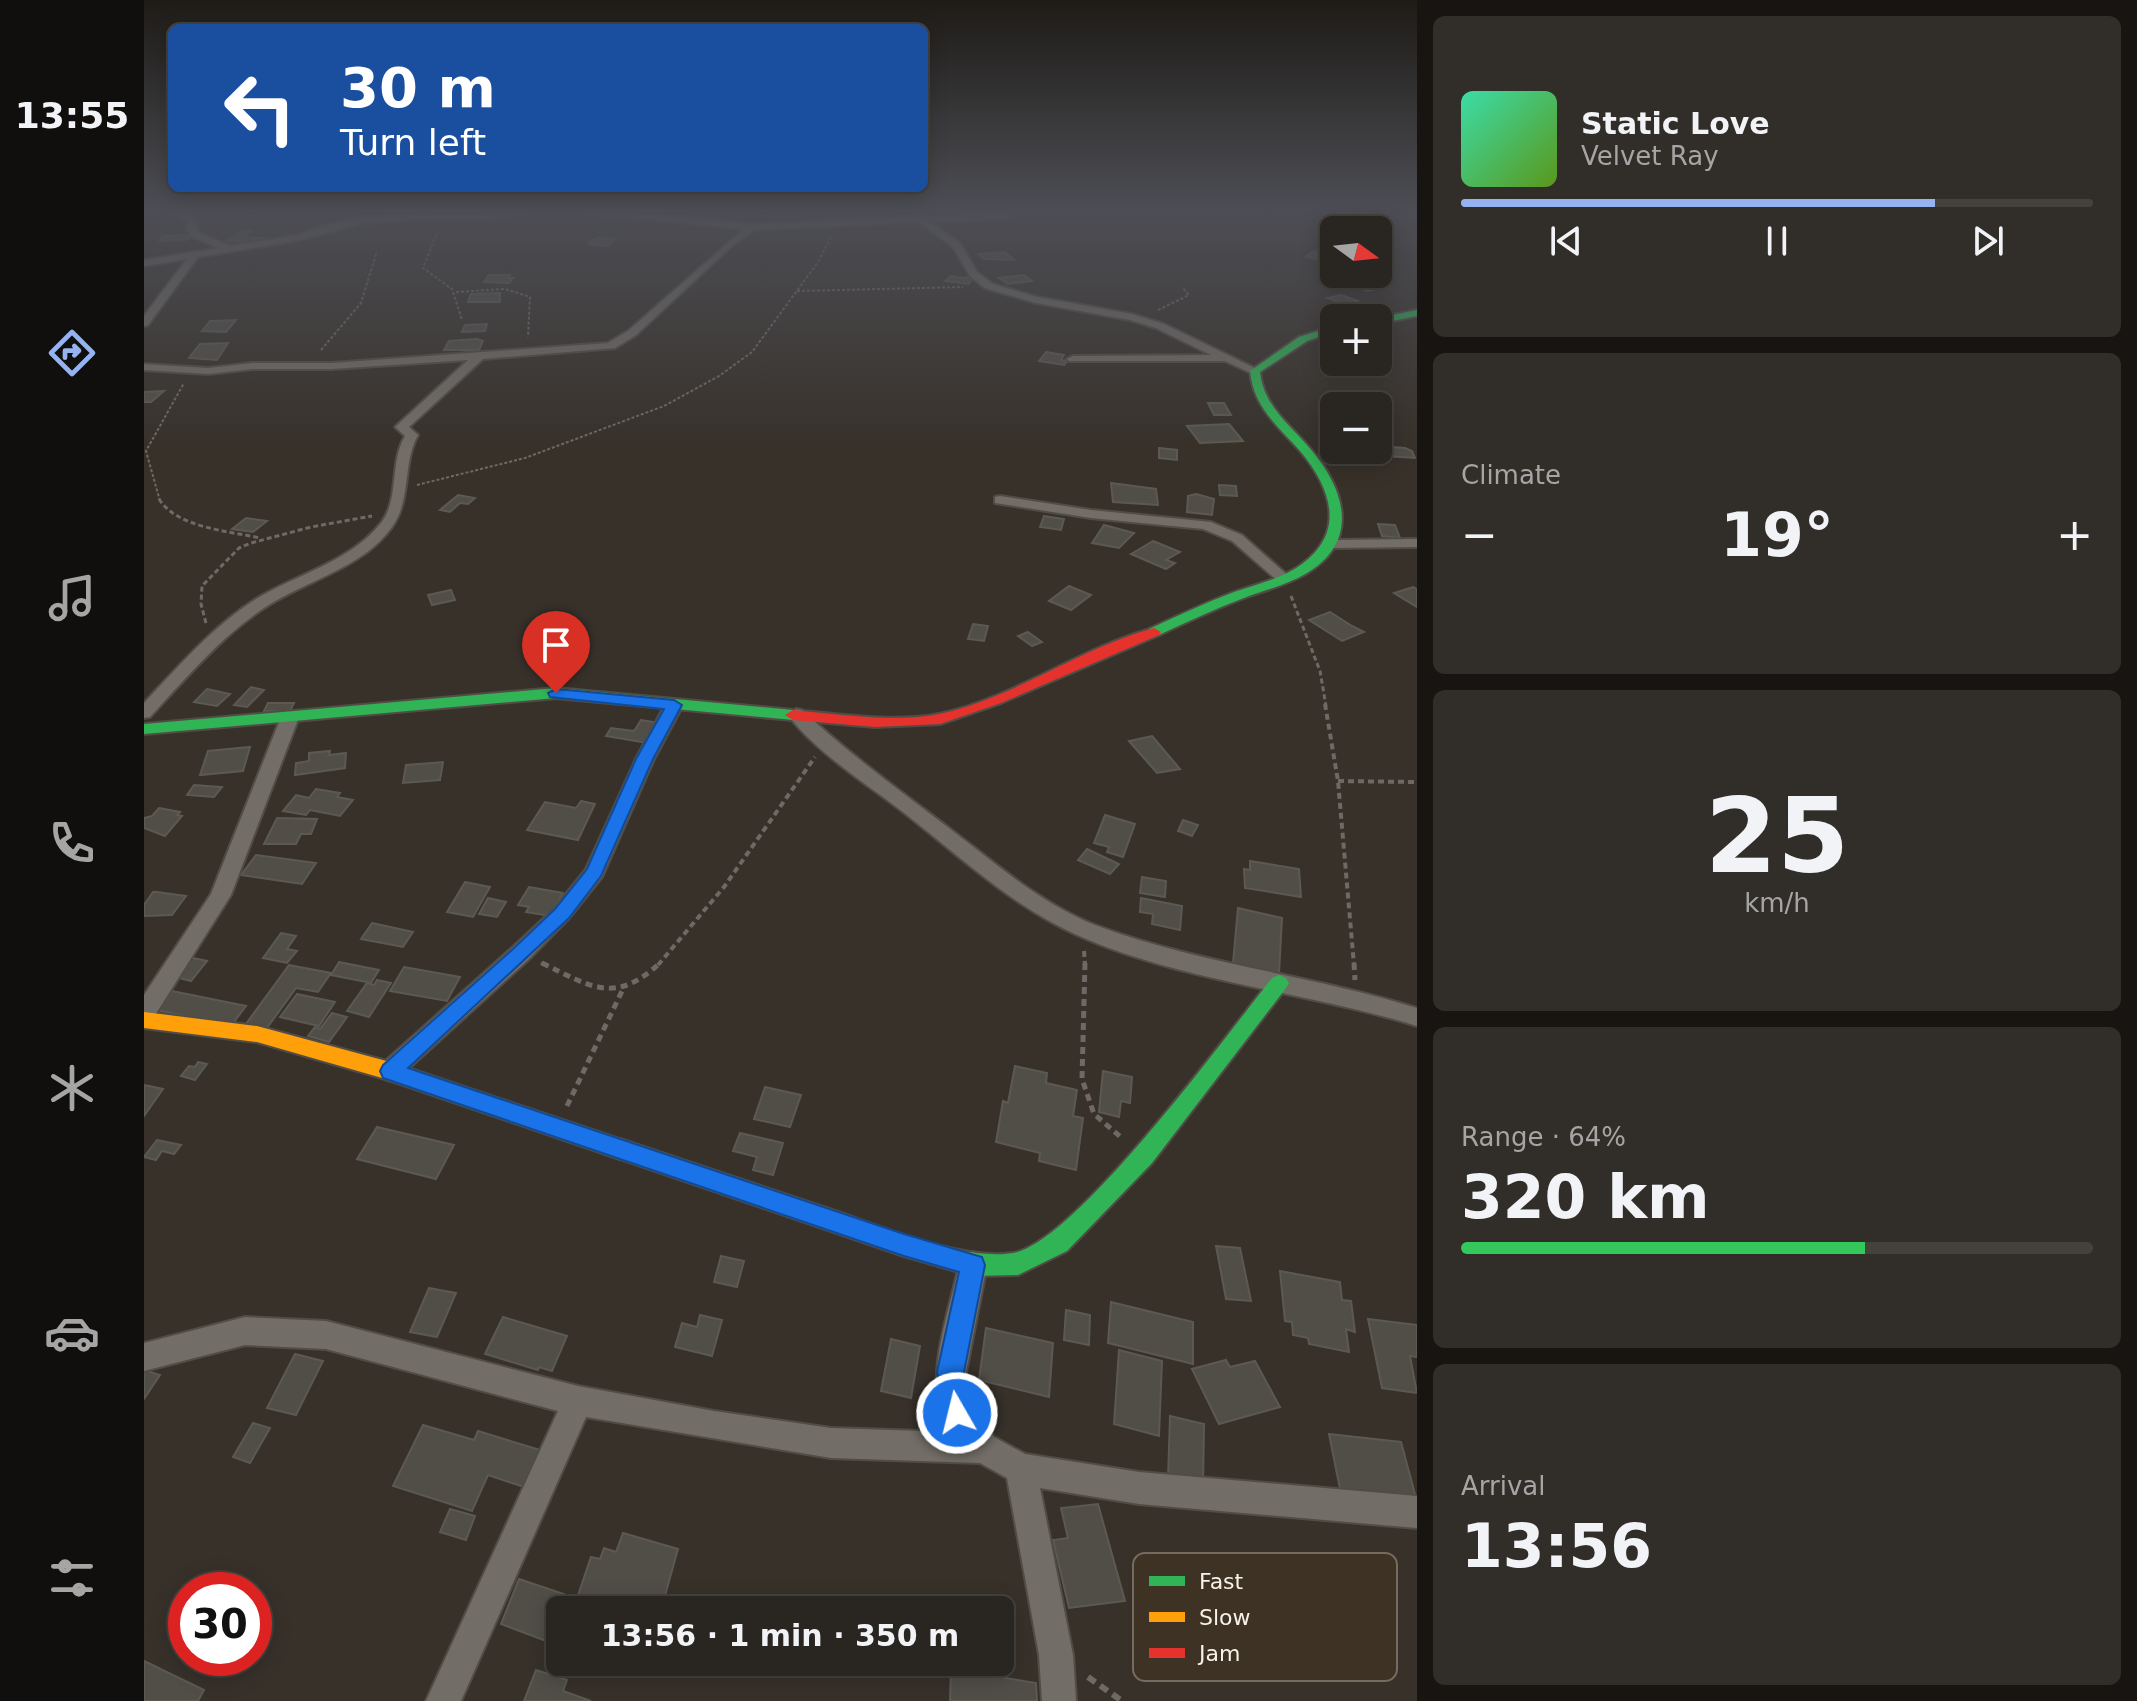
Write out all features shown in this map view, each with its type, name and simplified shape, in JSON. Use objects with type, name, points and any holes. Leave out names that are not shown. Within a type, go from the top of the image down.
[{"type":"street","points":[[146,320],[170,287]]},
{"type":"street","points":[[144,367],[197,370],[307,367],[611,346],[622,341],[681,287]]},
{"type":"street","points":[[994,287],[1036,300],[1132,317],[1255,371]]},
{"type":"street","points":[[1392,318],[1417,313]]},
{"type":"street","points":[[1255,371],[1303,339],[1320,334]]},
{"type":"street","points":[[144,713],[245,614],[285,587],[370,544],[394,514],[402,488],[404,447],[412,435],[401,427],[481,354]]},
{"type":"street","points":[[1073,359],[1227,358]]},
{"type":"street","points":[[144,729],[556,693],[875,722],[940,719],[995,700],[1236,596],[1284,579],[1308,566],[1330,544],[1338,515],[1331,484],[1314,459],[1263,405],[1255,385],[1255,371]]},
{"type":"street","points":[[1000,500],[1091,514],[1206,525],[1237,538],[1284,579]]},
{"type":"street","points":[[1330,544],[1417,543]]},
{"type":"street","points":[[390,1071],[520,954],[562,913],[595,872],[645,759],[674,705]]},
{"type":"street","points":[[796,714],[825,742],[1016,890],[1084,929],[1159,954],[1356,998],[1417,1017]]},
{"type":"street","points":[[290,717],[221,895],[144,1017],[257,1034],[390,1071],[904,1245],[973,1265],[1018,1264],[1058,1243],[1144,1156],[1279,983]]},
{"type":"street","points":[[973,1265],[951,1372],[957,1413],[983,1448],[1021,1469],[1139,1488],[1417,1512]]},
{"type":"street","points":[[144,1357],[245,1331],[326,1335],[578,1401],[831,1443],[983,1448]]},
{"type":"street","points":[[443,1701],[578,1401]]},
{"type":"street","points":[[1021,1469],[1056,1655],[1059,1701]]},
{"type":"path","points":[[307,367],[361,303],[366,287]]},
{"type":"path","points":[[452,287],[462,320]]},
{"type":"path","points":[[402,488],[525,458],[664,406],[719,376],[752,352],[800,287]]},
{"type":"path","points":[[797,291],[936,287]]},
{"type":"path","points":[[1132,317],[1161,309],[1189,295],[1182,287]]},
{"type":"path","points":[[456,292],[511,291],[527,294],[530,297],[528,351]]},
{"type":"path","points":[[197,370],[178,389],[146,451],[157,493],[163,506],[179,516],[263,539]]},
{"type":"path","points":[[212,644],[201,604],[202,586],[239,548],[311,527],[394,514]]},
{"type":"path","points":[[1284,579],[1320,671],[1338,781],[1356,998]]},
{"type":"path","points":[[520,954],[591,985],[623,989],[646,978],[690,933],[825,742]]},
{"type":"path","points":[[1338,781],[1417,782]]},
{"type":"path","points":[[1084,929],[1086,998],[1082,1079],[1094,1114],[1144,1156]]},
{"type":"path","points":[[556,1126],[623,989]]},
{"type":"building","points":[[500,293],[500,302],[468,302],[471,294]]},
{"type":"building","points":[[1341,295],[1358,301],[1342,304],[1328,298]]},
{"type":"building","points":[[236,320],[226,332],[202,331],[210,321]]},
{"type":"building","points":[[487,324],[485,331],[462,332],[465,325]]},
{"type":"building","points":[[449,341],[483,341],[479,350],[444,350]]},
{"type":"building","points":[[228,343],[217,360],[189,358],[200,344]]},
{"type":"building","points":[[1046,352],[1064,355],[1061,360],[1067,361],[1064,365],[1039,361]]},
{"type":"building","points":[[164,391],[151,402],[144,402],[144,392]]},
{"type":"building","points":[[1208,403],[1224,403],[1231,415],[1214,415]]},
{"type":"building","points":[[1229,424],[1243,441],[1200,443],[1187,426]]},
{"type":"building","points":[[1392,447],[1412,451],[1415,458],[1392,456]]},
{"type":"building","points":[[1159,448],[1177,450],[1177,460],[1159,458]]},
{"type":"building","points":[[1111,483],[1156,489],[1158,505],[1113,502]]},
{"type":"building","points":[[1219,485],[1236,486],[1237,496],[1220,495]]},
{"type":"building","points":[[1196,494],[1214,499],[1212,515],[1187,512],[1188,496]]},
{"type":"building","points":[[458,495],[475,498],[468,504],[460,503],[450,512],[440,510]]},
{"type":"building","points":[[1044,516],[1064,519],[1061,530],[1040,527]]},
{"type":"building","points":[[246,518],[267,521],[253,532],[232,529]]},
{"type":"building","points":[[1378,524],[1395,525],[1400,538],[1382,536]]},
{"type":"building","points":[[1104,525],[1134,533],[1119,548],[1092,543]]},
{"type":"building","points":[[1153,541],[1180,552],[1166,560],[1175,563],[1166,569],[1131,554]]},
{"type":"building","points":[[1069,586],[1091,595],[1071,610],[1049,601]]},
{"type":"building","points":[[1413,587],[1417,589],[1417,607],[1394,593]]},
{"type":"building","points":[[451,590],[455,600],[432,605],[428,595]]},
{"type":"building","points":[[1330,612],[1364,632],[1342,641],[1309,620]]},
{"type":"building","points":[[973,624],[988,626],[984,641],[968,639]]},
{"type":"building","points":[[1028,632],[1042,642],[1032,646],[1018,636]]},
{"type":"building","points":[[251,687],[264,690],[247,707],[234,705]]},
{"type":"building","points":[[207,689],[230,694],[217,706],[194,702]]},
{"type":"building","points":[[268,703],[294,703],[290,711],[264,711]]},
{"type":"building","points":[[641,720],[659,723],[647,743],[606,736],[611,728],[634,731]]},
{"type":"building","points":[[1152,736],[1180,769],[1157,773],[1129,741]]},
{"type":"building","points":[[250,747],[243,771],[200,775],[208,751]]},
{"type":"building","points":[[330,751],[329,755],[346,753],[345,768],[295,775],[296,763],[309,761],[309,753]]},
{"type":"building","points":[[443,762],[440,780],[403,783],[406,765]]},
{"type":"building","points":[[194,785],[222,787],[214,797],[187,795]]},
{"type":"building","points":[[316,789],[340,793],[337,797],[353,800],[340,816],[310,810],[306,815],[283,811],[296,795],[309,798]]},
{"type":"building","points":[[581,801],[595,804],[578,840],[527,830],[545,802],[576,808]]},
{"type":"building","points":[[159,808],[180,812],[177,815],[182,816],[165,836],[144,828],[144,818],[152,816]]},
{"type":"building","points":[[1105,815],[1135,824],[1123,857],[1107,852],[1109,847],[1094,843]]},
{"type":"building","points":[[277,818],[317,819],[311,834],[301,834],[296,844],[264,844]]},
{"type":"building","points":[[1183,820],[1198,825],[1192,836],[1178,831]]},
{"type":"building","points":[[1087,849],[1119,864],[1110,874],[1078,860]]},
{"type":"building","points":[[256,855],[316,863],[302,884],[241,875]]},
{"type":"building","points":[[1250,861],[1299,869],[1301,897],[1245,888],[1244,869],[1250,870]]},
{"type":"building","points":[[1142,877],[1166,881],[1165,897],[1140,893]]},
{"type":"building","points":[[465,882],[490,887],[473,917],[447,912]]},
{"type":"building","points":[[529,887],[563,893],[550,916],[526,912],[529,907],[518,905]]},
{"type":"building","points":[[153,892],[186,896],[172,915],[144,916],[144,905]]},
{"type":"building","points":[[488,898],[506,902],[497,917],[479,914]]},
{"type":"building","points":[[1141,898],[1182,906],[1180,930],[1152,924],[1153,914],[1140,912]]},
{"type":"building","points":[[1238,908],[1282,918],[1279,973],[1233,963]]},
{"type":"building","points":[[372,923],[413,932],[403,947],[361,939]]},
{"type":"building","points":[[281,933],[296,936],[287,949],[297,951],[287,963],[263,958]]},
{"type":"building","points":[[188,957],[207,961],[191,981],[172,976]]},
{"type":"building","points":[[339,962],[379,970],[371,983],[331,975]]},
{"type":"building","points":[[289,965],[331,973],[318,992],[296,988],[264,1032],[243,1028]]},
{"type":"building","points":[[404,967],[460,977],[447,1001],[390,991]]},
{"type":"building","points":[[377,980],[391,983],[369,1017],[347,1011],[367,983],[374,985]]},
{"type":"building","points":[[172,991],[246,1006],[231,1026],[157,1010]]},
{"type":"building","points":[[297,994],[335,1002],[319,1026],[280,1017]]},
{"type":"building","points":[[332,1013],[347,1017],[329,1042],[308,1036],[315,1027],[320,1029]]},
{"type":"building","points":[[198,1062],[207,1064],[195,1080],[181,1076],[189,1066],[195,1067]]},
{"type":"building","points":[[1015,1066],[1047,1073],[1046,1083],[1077,1090],[1073,1116],[1083,1118],[1076,1170],[1039,1161],[1040,1153],[996,1142],[1003,1101],[1008,1103]]},
{"type":"building","points":[[1103,1071],[1132,1077],[1130,1103],[1121,1101],[1119,1117],[1099,1112]]},
{"type":"building","points":[[144,1085],[163,1089],[144,1116]]},
{"type":"building","points":[[765,1087],[801,1095],[790,1127],[754,1119]]},
{"type":"building","points":[[377,1127],[454,1145],[436,1179],[357,1159]]},
{"type":"building","points":[[740,1133],[783,1143],[773,1175],[753,1170],[757,1157],[733,1151]]},
{"type":"building","points":[[157,1140],[181,1145],[174,1154],[162,1151],[156,1160],[144,1157]]},
{"type":"building","points":[[1216,1246],[1240,1248],[1251,1301],[1226,1299]]},
{"type":"building","points":[[721,1256],[744,1261],[737,1287],[714,1282]]},
{"type":"building","points":[[1280,1271],[1340,1282],[1342,1300],[1351,1301],[1355,1332],[1346,1329],[1349,1352],[1309,1344],[1308,1338],[1293,1335],[1292,1322],[1285,1321]]},
{"type":"building","points":[[429,1288],[456,1293],[437,1337],[410,1332]]},
{"type":"building","points":[[1111,1302],[1193,1322],[1193,1364],[1108,1343]]},
{"type":"building","points":[[1066,1310],[1090,1315],[1089,1345],[1064,1340]]},
{"type":"building","points":[[700,1315],[722,1320],[712,1356],[675,1347],[682,1323],[697,1327]]},
{"type":"building","points":[[503,1317],[567,1336],[552,1371],[539,1367],[538,1370],[485,1354]]},
{"type":"building","points":[[1368,1319],[1417,1325],[1417,1357],[1410,1356],[1417,1393],[1382,1388]]},
{"type":"building","points":[[986,1328],[1053,1343],[1049,1397],[979,1380]]},
{"type":"building","points":[[891,1339],[920,1346],[911,1398],[881,1391]]},
{"type":"building","points":[[1119,1350],[1162,1361],[1159,1436],[1114,1424]]},
{"type":"building","points":[[295,1354],[323,1361],[296,1415],[267,1408]]},
{"type":"building","points":[[1226,1360],[1230,1367],[1255,1361],[1280,1407],[1219,1424],[1192,1369]]},
{"type":"building","points":[[144,1370],[160,1375],[144,1399]]},
{"type":"building","points":[[1170,1416],[1204,1424],[1203,1488],[1168,1479]]},
{"type":"building","points":[[253,1423],[270,1428],[250,1463],[233,1457]]},
{"type":"building","points":[[423,1425],[474,1440],[478,1431],[543,1451],[527,1488],[488,1475],[472,1511],[393,1486]]},
{"type":"building","points":[[1329,1434],[1401,1442],[1416,1498],[1340,1489]]},
{"type":"building","points":[[1098,1504],[1125,1601],[1069,1608],[1053,1540],[1068,1538],[1061,1508]]},
{"type":"building","points":[[450,1509],[475,1516],[466,1540],[440,1532]]},
{"type":"building","points":[[623,1533],[678,1549],[665,1596],[578,1596],[591,1557],[600,1559],[604,1548],[616,1552]]},
{"type":"building","points":[[519,1579],[564,1594],[546,1596],[546,1641],[501,1624]]},
{"type":"building","points":[[144,1661],[168,1673],[168,1676],[175,1676],[204,1690],[198,1701],[144,1701]]},
{"type":"building","points":[[536,1670],[546,1676],[567,1680],[563,1691],[591,1701],[524,1701]]},
{"type":"building","points":[[951,1676],[994,1676],[1036,1683],[1037,1701],[950,1701]]},
{"type":"traffic: fast","points":[[1392,318],[1417,313]]},
{"type":"traffic: fast","points":[[1154,632],[1299,572],[1323,553],[1333,537],[1337,521],[1336,504],[1330,488],[1311,456],[1263,402],[1255,371],[1303,339],[1320,334]]},
{"type":"traffic: fast","points":[[144,729],[556,693],[793,715]]},
{"type":"traffic: fast","points":[[620,1149],[904,1245],[973,1265],[1018,1264],[1058,1243],[1144,1156],[1279,983]]},
{"type":"traffic: slow","points":[[144,1020],[257,1034],[390,1071],[620,1149]]},
{"type":"traffic: jam","points":[[793,715],[875,722],[940,719],[995,700],[1154,632]]},
{"type":"route","points":[[556,693],[674,705],[645,759],[595,872],[562,913],[520,954],[390,1071],[904,1245],[973,1265],[951,1372],[957,1413]]}]
